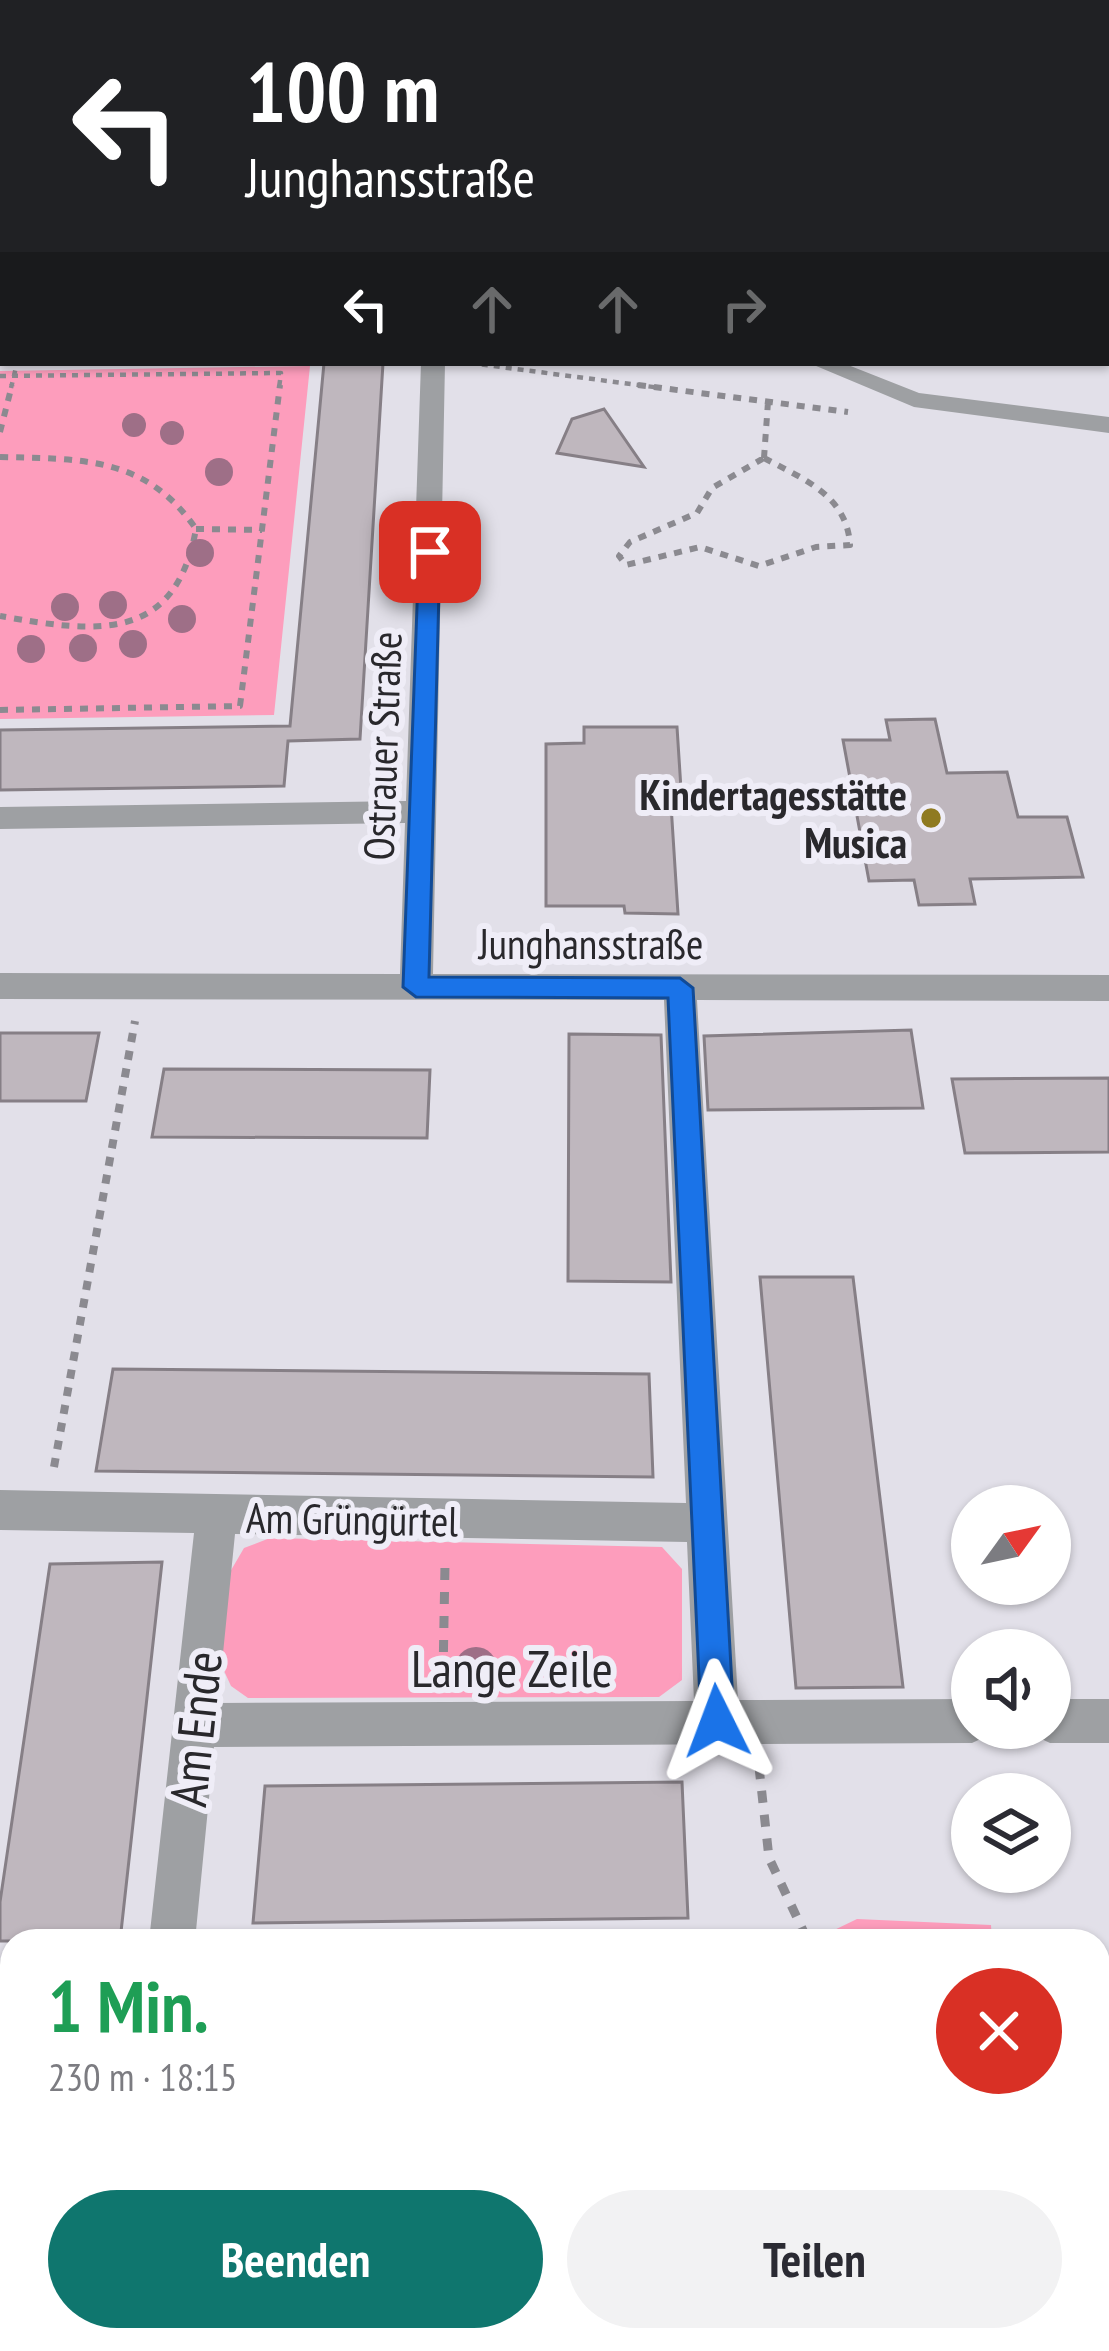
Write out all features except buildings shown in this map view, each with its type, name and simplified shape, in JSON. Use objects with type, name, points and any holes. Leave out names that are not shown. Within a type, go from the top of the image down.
[{"type":"street","name":"Ostrauer Straße","points":[[416,987],[433,366]]},
{"type":"street","points":[[829,366],[914,400],[1109,425]]},
{"type":"street","points":[[0,818],[422,812]]},
{"type":"street","name":"Junghansstraße","points":[[0,986],[1109,988]]},
{"type":"street","points":[[680,988],[705,1523],[737,1721]]},
{"type":"street","name":"Am Grüngürtel","points":[[0,1510],[705,1523]]},
{"type":"street","name":"Am Ende","points":[[173,1929],[216,1516]]},
{"type":"street","name":"Lange Zeile","points":[[196,1725],[951,1721]]},
{"type":"street","points":[[1071,1721],[1109,1721]]},
{"type":"path","points":[[0,432],[16,366]]},
{"type":"path","points":[[492,366],[852,412],[914,400]]},
{"type":"path","points":[[0,376],[280,373],[240,706],[0,710]]},
{"type":"path","points":[[764,458],[768,402]]},
{"type":"path","points":[[0,458],[99,459],[158,483],[182,503],[196,529],[185,578],[163,607],[136,620],[47,626],[0,616]]},
{"type":"path","points":[[764,458],[837,501],[851,527],[850,545],[816,547],[759,566],[700,547],[626,565],[620,556],[630,542],[698,513],[712,488],[764,458]]},
{"type":"path","points":[[196,529],[262,530]]},
{"type":"path","points":[[46,1510],[142,986]]},
{"type":"path","points":[[442,1723],[446,1521]]},
{"type":"path","points":[[737,1721],[762,1845],[783,1901],[800,1929]]},
{"type":"shaded area","points":[[310,366],[274,715],[0,719],[0,371]]},
{"type":"shaded area","points":[[270,1538],[662,1547],[682,1569],[682,1680],[659,1697],[248,1698],[231,1686],[220,1662],[230,1572],[244,1548]]},
{"type":"shaded area","points":[[857,1919],[991,1925],[991,1929],[836,1929]]},
{"type":"place","name":"Kindertagesstätte Musica","points":[[931,818]]},
{"type":"route","points":[[430,552],[416,987],[680,988],[717,1721]]}]
